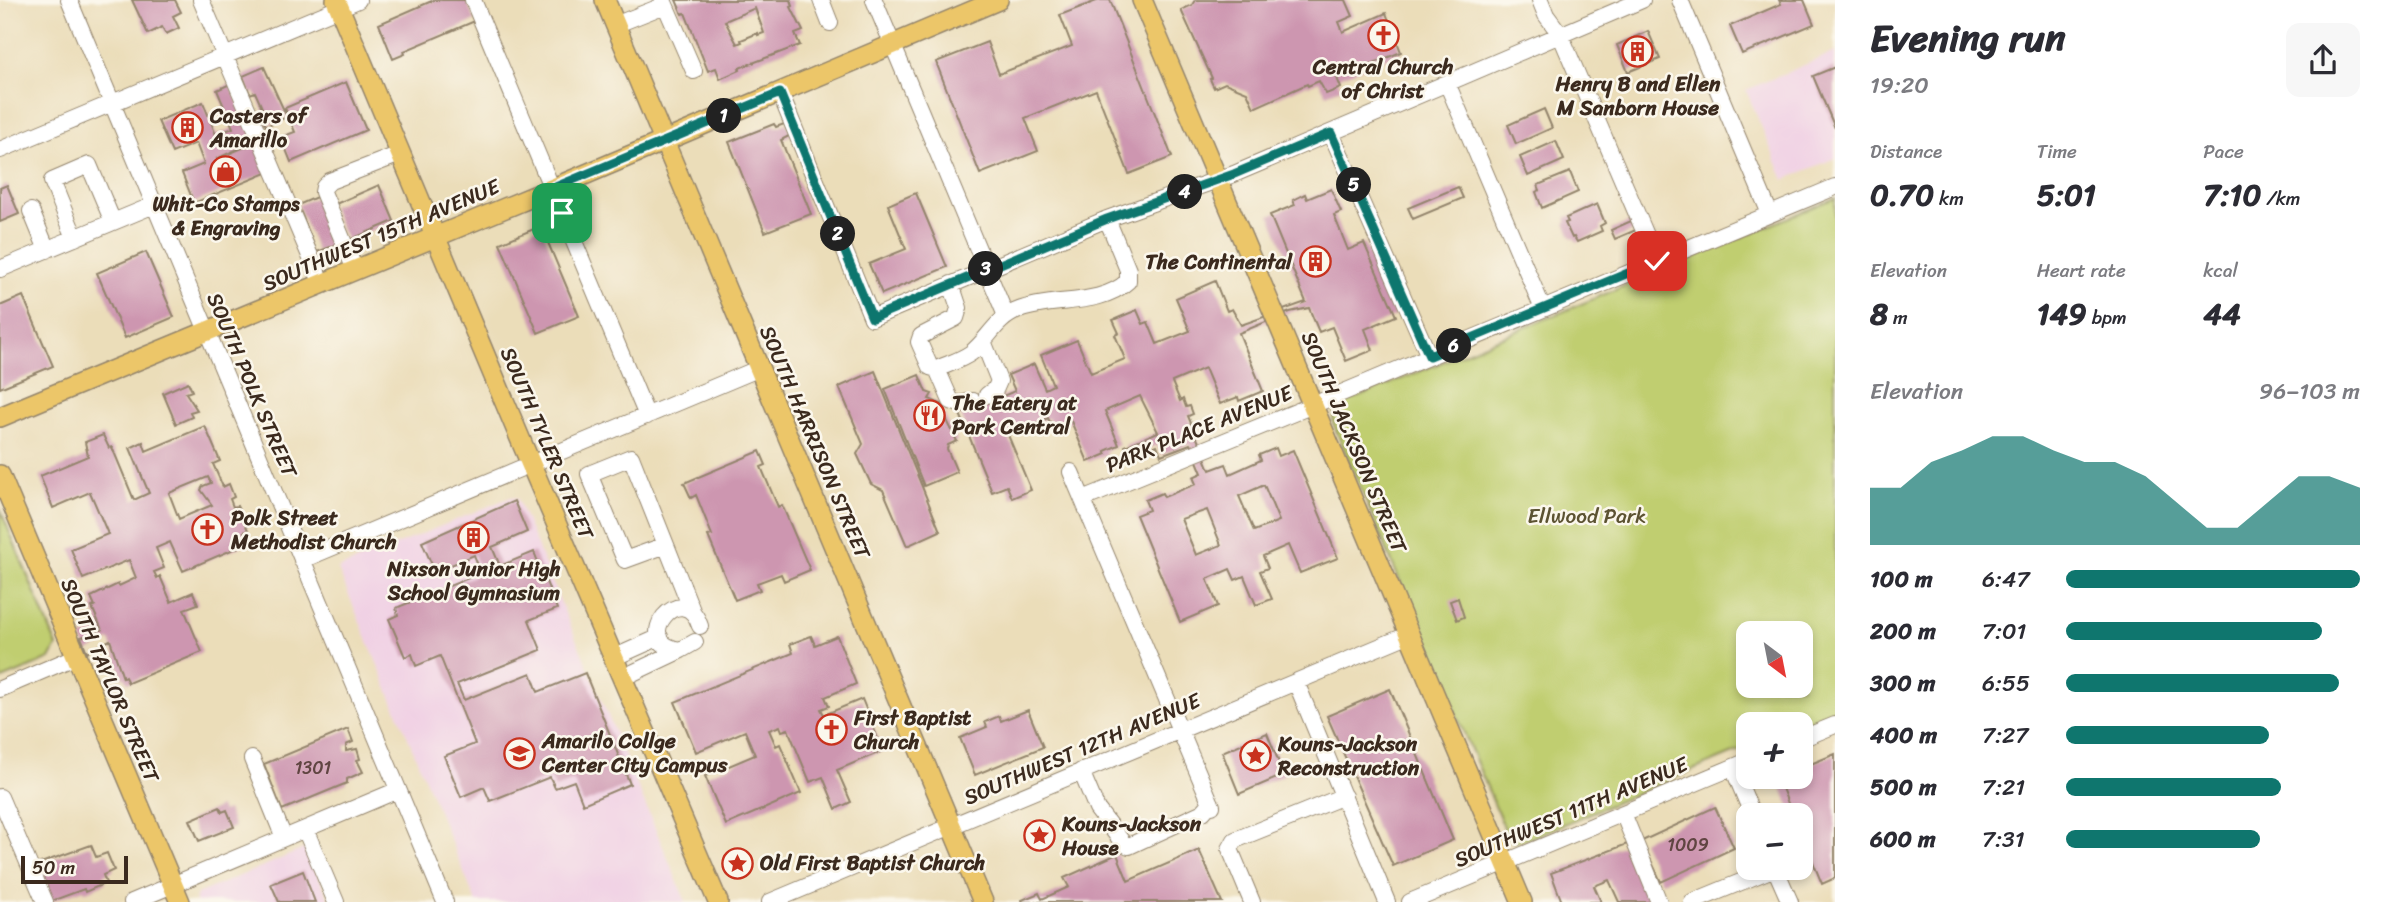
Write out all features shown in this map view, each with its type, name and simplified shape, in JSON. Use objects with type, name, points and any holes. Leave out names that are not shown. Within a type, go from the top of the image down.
[{"type":"main road","name":"SOUTH HARRISON STREET","points":[[605,0],[983,902]]},
{"type":"main road","name":"SOUTHWEST 15TH AVENUE","points":[[0,417],[664,142],[998,0]]},
{"type":"main road","name":"SOUTH JACKSON STREET","points":[[1142,0],[1522,902]]},
{"type":"main road","name":"SOUTH TYLER STREET","points":[[345,3],[400,153],[718,902]]},
{"type":"main road","name":"SOUTH TAYLOR STREET","points":[[0,475],[177,894]]},
{"type":"street","name":"SOUTH POLK STREET","points":[[69,0],[445,902]]},
{"type":"street","points":[[201,0],[322,284]]},
{"type":"street","points":[[473,0],[647,416]]},
{"type":"street","points":[[821,0],[830,23]]},
{"type":"street","points":[[874,0],[1006,316]]},
{"type":"street","points":[[1540,0],[1546,15],[1560,34],[1657,261]]},
{"type":"street","points":[[780,93],[872,318],[1107,219],[1218,179],[1331,133],[1642,0]]},
{"type":"street","points":[[1680,0],[1770,214]]},
{"type":"street","points":[[615,25],[664,2],[694,71]]},
{"type":"street","points":[[0,150],[224,57],[345,3]]},
{"type":"street","points":[[1447,83],[1543,309]]},
{"type":"street","points":[[1331,133],[1429,356]]},
{"type":"street","points":[[355,270],[323,192],[324,187],[330,181],[400,153]]},
{"type":"street","points":[[75,238],[52,181],[89,165],[113,222]]},
{"type":"street","name":"PARK PLACE AVENUE","points":[[1083,499],[1835,187]]},
{"type":"street","points":[[0,269],[154,205]]},
{"type":"street","points":[[31,211],[47,250]]},
{"type":"street","points":[[951,284],[959,308],[956,318],[921,336],[919,342],[930,367],[937,369],[972,352],[996,323],[1006,316],[1038,304],[1105,295],[1118,290],[1128,281],[1128,270],[1107,219]]},
{"type":"street","points":[[937,369],[951,401],[959,404],[980,398],[996,388],[999,381],[982,341]]},
{"type":"street","points":[[302,559],[760,368]]},
{"type":"street","points":[[606,433],[620,462]]},
{"type":"street","points":[[622,678],[688,646],[667,646],[660,637],[659,622],[668,611],[680,608],[696,619],[631,457],[589,474],[625,560],[666,545]]},
{"type":"street","points":[[1071,472],[1212,804],[1203,813],[1129,846],[1123,843],[1097,809],[1080,771]]},
{"type":"street","name":"SOUTHWEST 12TH AVENUE","points":[[770,902],[1410,634]]},
{"type":"street","points":[[613,658],[660,637]]},
{"type":"street","points":[[0,689],[75,657]]},
{"type":"street","points":[[1296,682],[1387,902]]},
{"type":"street","points":[[1813,734],[1835,725]]},
{"type":"street","points":[[252,759],[284,838]]},
{"type":"street","name":"SOUTHWEST 11TH AVENUE","points":[[1410,902],[1736,767]]},
{"type":"street","points":[[1733,768],[1748,803]]},
{"type":"street","points":[[132,902],[177,894],[284,838],[398,790]]},
{"type":"street","points":[[1252,902],[1230,849],[1235,840],[1343,796]]},
{"type":"street","points":[[0,797],[45,902]]},
{"type":"street","points":[[1623,813],[1659,902]]},
{"type":"street","points":[[305,830],[335,902]]},
{"type":"street","points":[[1692,902],[1746,880]]},
{"type":"street","points":[[1780,880],[1790,902]]},
{"type":"shaded area","points":[[1835,52],[1835,158],[1784,180],[1746,90]]},
{"type":"shaded area","name":"Amarilo Collge Center City Campus","points":[[511,497],[517,498],[686,902],[476,902],[338,569]]},
{"type":"shaded area","points":[[306,848],[330,902],[195,902],[197,894]]},
{"type":"green space","name":"Ellwood Park","points":[[1835,198],[1835,710],[1813,720],[1813,712],[1736,712],[1736,752],[1526,840],[1514,842],[1509,839],[1333,423],[1335,411],[1342,404]]},
{"type":"green space","points":[[0,509],[57,646],[50,659],[0,680]]},
{"type":"building","points":[[132,0],[175,0],[181,12],[173,16],[179,28],[166,34],[162,27],[148,34]]},
{"type":"building","points":[[434,0],[466,0],[475,21],[404,51],[405,54],[393,59],[379,24]]},
{"type":"building","points":[[676,0],[791,0],[791,7],[803,31],[795,34],[800,45],[739,68],[740,70],[720,79],[716,68],[708,71],[685,13],[682,14]],"holes":[[[755,8],[764,33],[758,33],[737,44],[725,21]]]},
{"type":"building","points":[[1099,0],[1110,0],[1172,157],[1129,174],[1096,90],[1025,118],[1038,151],[980,174],[936,62],[987,42],[999,74],[1072,46],[1060,15]]},
{"type":"building","name":"Central Church of Christ","points":[[1195,0],[1346,0],[1353,16],[1339,22],[1343,32],[1386,13],[1401,52],[1337,78],[1341,88],[1326,94],[1319,81],[1254,108],[1247,92],[1225,83],[1214,88],[1181,10],[1192,5]]},
{"type":"building","points":[[1779,0],[1804,0],[1814,24],[1742,54],[1730,26],[1781,4]]},
{"type":"building","name":"Henry B and Ellen M Sanborn House","points":[[1648,31],[1660,59],[1628,72],[1617,45]]},
{"type":"building","points":[[264,67],[287,117],[266,126],[260,113],[264,112],[255,92],[250,94],[243,76]]},
{"type":"building","points":[[1835,67],[1835,128],[1813,76]]},
{"type":"building","points":[[346,82],[366,130],[291,162],[281,137],[295,132],[285,108]]},
{"type":"building","points":[[230,84],[256,141],[216,159],[257,142],[269,172],[194,203],[182,173],[204,164],[196,143],[172,153],[158,121],[203,102],[216,135],[233,128],[217,90]]},
{"type":"building","points":[[1544,109],[1552,128],[1516,144],[1508,125]]},
{"type":"building","points":[[787,123],[791,135],[781,140],[811,214],[765,232],[729,142],[774,124],[776,127]]},
{"type":"building","points":[[1556,141],[1564,160],[1528,176],[1520,157]]},
{"type":"building","points":[[1570,172],[1578,192],[1542,208],[1536,192],[1540,190],[1538,185]]},
{"type":"building","points":[[7,185],[19,214],[0,222],[0,188]]},
{"type":"building","points":[[379,185],[394,221],[347,241],[331,206]]},
{"type":"building","points":[[1458,187],[1463,198],[1413,219],[1408,208]]},
{"type":"building","points":[[1331,189],[1341,212],[1334,215],[1348,250],[1364,243],[1396,316],[1365,329],[1373,350],[1346,361],[1332,327],[1319,332],[1309,308],[1290,312],[1239,333],[1263,391],[1239,401],[1238,397],[1220,404],[1205,368],[1172,382],[1180,401],[1183,399],[1186,407],[1190,406],[1193,414],[1188,416],[1210,470],[1226,464],[1230,474],[1261,460],[1259,455],[1276,448],[1279,456],[1293,450],[1338,558],[1300,573],[1288,545],[1263,556],[1268,568],[1260,571],[1272,599],[1256,605],[1244,576],[1235,580],[1230,569],[1207,579],[1218,606],[1180,622],[1136,515],[1149,510],[1145,500],[1162,493],[1164,497],[1196,484],[1193,477],[1202,473],[1190,444],[1161,455],[1157,445],[1129,457],[1125,446],[1158,432],[1140,396],[1105,411],[1119,445],[1105,451],[1107,454],[1088,462],[1071,421],[1053,428],[1048,418],[1008,435],[1031,490],[1012,498],[1007,486],[992,492],[960,414],[1015,391],[1008,375],[1034,364],[1045,389],[1053,385],[1041,355],[1077,340],[1091,373],[1125,359],[1115,335],[1119,333],[1113,320],[1137,310],[1143,324],[1148,322],[1157,344],[1190,331],[1176,298],[1215,281],[1227,311],[1232,309],[1241,325],[1306,302],[1270,215],[1295,205],[1293,200],[1305,194],[1307,199]],"holes":[[[1264,485],[1279,521],[1254,531],[1239,496]],[[1207,510],[1221,545],[1196,555],[1181,519]]]},
{"type":"building","points":[[916,193],[947,267],[882,294],[869,264],[906,249],[888,205]]},
{"type":"building","points":[[321,195],[341,243],[317,252],[298,205]]},
{"type":"building","points":[[1597,204],[1605,223],[1600,226],[1602,231],[1577,242],[1565,223],[1568,222],[1566,218]]},
{"type":"building","points":[[1631,221],[1636,230],[1615,239],[1611,230]]},
{"type":"building","points":[[541,226],[579,316],[538,333],[500,243]]},
{"type":"building","points":[[146,252],[174,317],[125,338],[97,273]]},
{"type":"building","points":[[23,296],[53,366],[0,388],[0,306]]},
{"type":"building","points":[[875,371],[940,531],[907,546],[883,490],[871,484],[857,454],[863,444],[839,387]]},
{"type":"building","points":[[919,375],[926,392],[932,394],[929,399],[946,406],[943,412],[957,441],[948,445],[947,449],[957,472],[924,486],[885,389]]},
{"type":"building","points":[[188,382],[192,391],[186,393],[197,410],[190,412],[192,417],[176,424],[163,393]]},
{"type":"building","points":[[205,426],[220,461],[213,464],[223,487],[229,484],[234,497],[230,499],[233,507],[237,506],[248,530],[244,532],[248,543],[183,571],[170,542],[156,548],[164,568],[154,572],[157,578],[160,576],[171,602],[193,592],[198,604],[184,609],[202,652],[128,683],[125,677],[123,678],[110,640],[87,652],[81,637],[102,630],[92,607],[95,606],[91,597],[136,578],[129,560],[83,579],[71,549],[108,534],[90,492],[53,508],[40,476],[88,456],[85,442],[103,435],[109,448],[112,447],[134,500],[149,493],[130,448],[143,442],[146,451]],"holes":[[[208,477],[211,483],[203,486],[201,490],[212,505],[179,519],[169,493]]]},
{"type":"building","points":[[760,451],[766,465],[761,467],[778,507],[782,505],[810,570],[784,581],[781,574],[757,583],[760,590],[735,600],[708,536],[712,535],[696,495],[691,498],[684,483]]},
{"type":"building","points":[[514,501],[527,532],[492,547],[500,566],[534,552],[557,609],[529,620],[541,650],[457,684],[464,700],[531,673],[538,692],[585,673],[630,784],[583,804],[574,781],[555,788],[550,777],[490,801],[484,787],[461,797],[444,756],[475,744],[440,656],[416,666],[412,654],[405,657],[389,619],[398,615],[396,608],[481,573],[474,555],[435,572],[422,542]]},
{"type":"building","points":[[1458,598],[1464,617],[1457,620],[1450,601]]},
{"type":"building","name":"First Baptist Church","points":[[811,636],[815,645],[837,636],[856,684],[825,697],[829,706],[821,709],[824,715],[862,699],[883,751],[837,770],[851,802],[836,809],[823,777],[810,782],[788,729],[782,731],[780,726],[769,730],[776,746],[780,744],[801,793],[726,825],[705,776],[755,755],[745,731],[696,752],[675,702],[793,653],[790,644]]},
{"type":"building","points":[[1390,689],[1453,840],[1393,866],[1327,716]]},
{"type":"building","points":[[1028,710],[1043,747],[975,775],[960,738],[987,727],[985,722],[999,716],[1001,721]]},
{"type":"building","points":[[348,729],[353,742],[346,745],[346,751],[357,749],[360,759],[357,760],[363,772],[347,779],[347,783],[282,810],[264,764]]},
{"type":"building","points":[[1267,733],[1284,775],[1239,794],[1222,752]]},
{"type":"building","points":[[1835,754],[1835,878],[1822,884],[1813,862],[1813,803],[1788,803],[1782,789],[1813,789],[1813,763]]},
{"type":"building","points":[[220,807],[222,812],[227,810],[234,827],[199,841],[190,820]]},
{"type":"building","points":[[1715,807],[1734,848],[1661,882],[1642,841]]},
{"type":"building","points":[[1627,844],[1651,902],[1619,902],[1609,880],[1594,886],[1601,902],[1562,902],[1551,873]]},
{"type":"building","points":[[91,845],[96,857],[107,853],[114,870],[103,875],[106,883],[49,902],[35,865]]},
{"type":"building","points":[[1199,850],[1222,902],[1022,900],[1039,893],[1042,899],[1069,887],[1064,878],[1117,854],[1128,881]]},
{"type":"building","points":[[303,871],[315,902],[279,902],[271,884]]},
{"type":"place","name":"Central Church of Christ","points":[[1383,35]]},
{"type":"place","name":"Henry B and Ellen M Sanborn House","points":[[1638,52]]},
{"type":"place","name":"Casters of Amarillo","points":[[187,128]]},
{"type":"place","name":"Whit-Co Stamps & Engraving","points":[[226,172]]},
{"type":"place","name":"The Continental","points":[[1315,262]]},
{"type":"place","name":"The Eatery at Park Central","points":[[929,415]]},
{"type":"place","name":"Polk Street Methodist Church","points":[[208,530]]},
{"type":"place","name":"Nixson Junior High School Gymnasium","points":[[474,537]]},
{"type":"place","name":"First Baptist Church","points":[[831,730]]},
{"type":"place","name":"Amarilo Collge Center City Campus","points":[[519,753]]},
{"type":"place","name":"Kouns-Jackson Reconstruction","points":[[1255,756]]},
{"type":"place","name":"Kouns-Jackson House","points":[[1039,836]]},
{"type":"place","name":"Old First Baptist Church","points":[[737,863]]},
{"type":"route","points":[[562,213],[551,189],[780,93],[872,318],[1107,219],[1234,174],[1331,133],[1429,356],[1657,261]]}]
